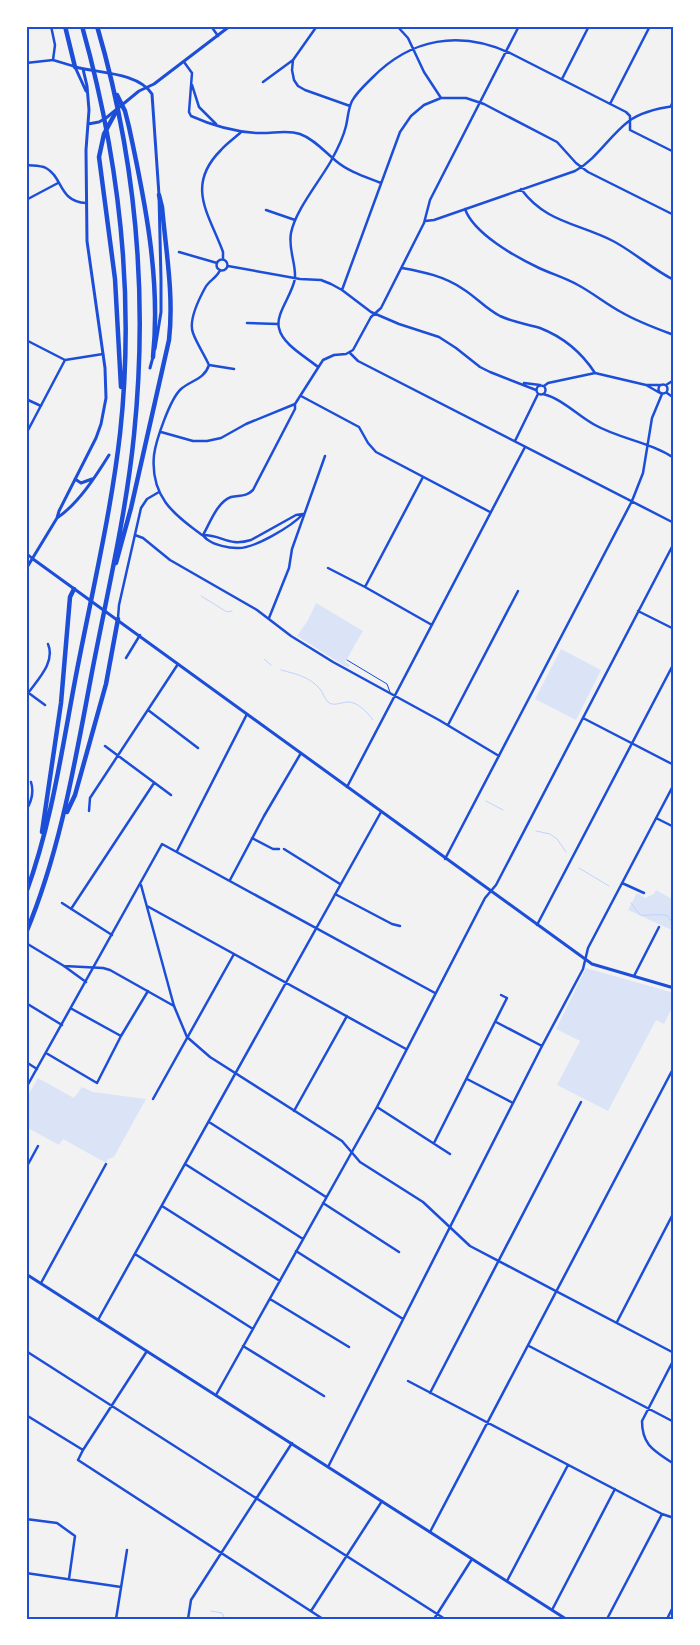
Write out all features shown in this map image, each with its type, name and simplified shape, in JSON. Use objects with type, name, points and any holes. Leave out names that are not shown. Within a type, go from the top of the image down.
[{"type":"highway","points":[[64,26],[75,66]]},
{"type":"highway","points":[[26,893],[39,853],[53,795],[111,496],[122,406],[125,351],[123,265],[119,208],[108,139],[82,26]]},
{"type":"highway","points":[[97,26],[120,117],[128,161],[136,232],[140,345],[132,459],[107,598]]},
{"type":"highway","points":[[113,88],[125,111],[141,182],[150,247],[155,313],[153,357]]},
{"type":"highway","points":[[119,106],[104,134],[99,157],[115,279],[122,406]]},
{"type":"highway","points":[[26,933],[44,887],[64,818],[102,620],[131,508],[170,340],[170,294],[162,207],[159,195]]},
{"type":"highway","points":[[39,853],[61,703],[70,597],[74,589]]},
{"type":"highway","points":[[64,818],[75,795],[106,684],[118,619]]},
{"type":"main road","points":[[88,124],[99,122],[119,106],[154,84],[230,26]]},
{"type":"main road","points":[[75,66],[128,78],[146,88],[152,94],[159,195],[162,297],[159,327],[150,368]]},
{"type":"main road","points":[[75,66],[87,92]]},
{"type":"main road","points":[[26,568],[57,518],[92,446],[103,414],[106,383],[88,256],[86,150],[89,103],[83,69]]},
{"type":"main road","points":[[57,518],[63,514],[94,478],[109,455]]},
{"type":"main road","points":[[75,479],[78,482],[84,483],[94,478]]},
{"type":"main road","points":[[33,559],[592,964],[674,988]]},
{"type":"main road","points":[[26,1274],[566,1619]]},
{"type":"street","points":[[51,26],[55,45],[52,60]]},
{"type":"street","points":[[210,26],[218,36]]},
{"type":"street","points":[[263,82],[293,60],[317,26]]},
{"type":"street","points":[[397,26],[408,38],[424,72],[441,98]]},
{"type":"street","points":[[161,432],[193,441],[221,438],[246,424],[295,404],[323,360],[350,353],[356,346],[371,317],[380,310],[425,221],[430,200],[519,26]]},
{"type":"street","points":[[562,79],[589,26]]},
{"type":"street","points":[[610,104],[650,26]]},
{"type":"street","points":[[318,367],[283,338],[278,324],[295,278],[290,243],[295,220],[332,158],[344,131],[350,106],[365,84],[394,58],[413,48],[430,43],[459,40],[478,42],[507,51],[626,112],[630,116],[630,130],[674,152]]},
{"type":"street","points":[[26,62],[52,60],[75,66]]},
{"type":"street","points":[[293,60],[292,70],[294,80],[298,86],[350,106]]},
{"type":"street","points":[[184,62],[192,72],[190,114],[199,120],[242,132],[292,132],[301,134],[350,170],[381,183]]},
{"type":"street","points":[[192,84],[198,103],[204,113],[218,125]]},
{"type":"street","points":[[342,290],[400,132],[417,110],[441,98],[460,97],[480,103],[556,142],[588,172],[674,215]]},
{"type":"street","points":[[425,221],[434,220],[582,167],[630,121],[648,112],[672,106],[674,100]]},
{"type":"street","points":[[190,104],[198,103]]},
{"type":"street","points":[[199,120],[203,117],[204,113]]},
{"type":"street","points":[[222,259],[222,248],[204,207],[202,194],[203,179],[220,150],[242,132]]},
{"type":"street","points":[[26,165],[48,169],[73,200],[86,203]]},
{"type":"street","points":[[26,200],[58,183]]},
{"type":"street","points":[[520,190],[533,204],[548,214],[613,241],[657,271],[674,280]]},
{"type":"street","points":[[465,209],[467,216],[483,233],[520,257],[578,284],[640,323],[674,335]]},
{"type":"street","points":[[266,210],[295,220]]},
{"type":"street","points":[[179,252],[217,263]]},
{"type":"street","points":[[217,263],[222,259]]},
{"type":"street","points":[[222,259],[227,262],[228,266]]},
{"type":"street","points":[[217,263],[220,270]]},
{"type":"street","points":[[220,270],[226,269],[228,266],[295,278],[321,280],[342,290],[375,314],[439,337],[480,366],[506,379],[536,390],[538,394]]},
{"type":"street","points":[[401,268],[432,274],[442,278],[464,290],[498,315],[512,322],[540,328],[554,335],[574,348],[595,373]]},
{"type":"street","points":[[209,365],[191,325],[205,288],[218,275],[220,270]]},
{"type":"street","points":[[247,323],[278,324]]},
{"type":"street","points":[[26,340],[65,360],[103,354]]},
{"type":"street","points":[[350,353],[358,361],[674,523]]},
{"type":"street","points":[[26,434],[65,360]]},
{"type":"street","points":[[209,365],[234,370]]},
{"type":"street","points":[[209,365],[205,374],[188,384],[176,395],[156,446],[154,473],[160,492],[168,506],[176,516],[208,540],[220,545],[237,548],[252,545],[297,520],[303,514]]},
{"type":"street","points":[[536,390],[548,383],[595,373],[646,385],[666,385],[674,380]]},
{"type":"street","points":[[520,383],[542,386]]},
{"type":"street","points":[[646,385],[661,393],[667,392]]},
{"type":"street","points":[[445,858],[632,501],[643,472],[652,418],[661,393],[659,388],[661,385]]},
{"type":"street","points":[[666,385],[668,388],[667,392],[674,398]]},
{"type":"street","points":[[542,386],[545,389],[543,394]]},
{"type":"street","points":[[515,441],[538,394]]},
{"type":"street","points":[[538,394],[543,394],[566,405],[595,425],[674,458]]},
{"type":"street","points":[[301,396],[353,423],[363,432],[368,444],[376,452],[490,512]]},
{"type":"street","points":[[26,399],[41,406]]},
{"type":"street","points":[[203,535],[222,503],[232,497],[247,496],[253,490],[295,409],[295,404]]},
{"type":"street","points":[[347,787],[525,447]]},
{"type":"street","points":[[269,618],[289,568],[292,549],[303,514],[325,456]]},
{"type":"street","points":[[365,587],[423,477]]},
{"type":"street","points":[[118,619],[119,606],[141,508],[145,502],[160,492]]},
{"type":"street","points":[[203,535],[211,535],[227,542],[243,542],[251,540],[296,515],[303,514]]},
{"type":"street","points":[[135,535],[143,538],[170,560],[269,618],[277,627],[291,636],[499,756]]},
{"type":"street","points":[[216,1395],[376,1107],[485,898],[496,884],[674,543]]},
{"type":"street","points":[[26,553],[33,559]]},
{"type":"street","points":[[328,568],[432,625]]},
{"type":"street","points":[[448,725],[518,591]]},
{"type":"street","points":[[638,611],[674,629]]},
{"type":"street","points":[[126,658],[140,635]]},
{"type":"street","points":[[45,705],[27,693],[50,661],[51,650],[48,644]]},
{"type":"street","points":[[89,811],[90,798],[178,664]]},
{"type":"street","points":[[537,925],[674,664]]},
{"type":"street","points":[[147,710],[198,748]]},
{"type":"street","points":[[177,851],[247,714]]},
{"type":"street","points":[[582,718],[674,766]]},
{"type":"street","points":[[105,746],[171,796]]},
{"type":"street","points":[[230,880],[301,753]]},
{"type":"street","points":[[26,810],[31,801],[31,782]]},
{"type":"street","points":[[71,909],[154,783]]},
{"type":"street","points":[[328,1467],[542,1046],[583,970],[588,948],[674,784]]},
{"type":"street","points":[[98,1320],[381,812]]},
{"type":"street","points":[[656,818],[674,827]]},
{"type":"street","points":[[252,838],[273,849],[279,849]]},
{"type":"street","points":[[26,1088],[162,844],[435,993]]},
{"type":"street","points":[[284,849],[340,884]]},
{"type":"street","points":[[622,883],[644,893]]},
{"type":"street","points":[[140,884],[174,1006],[187,1036],[210,1057],[342,1141],[360,1162],[423,1202],[470,1246],[674,1353]]},
{"type":"street","points":[[335,894],[392,924],[400,926]]},
{"type":"street","points":[[62,903],[112,935]]},
{"type":"street","points":[[147,906],[406,1049]]},
{"type":"street","points":[[634,976],[659,927]]},
{"type":"street","points":[[26,943],[86,982]]},
{"type":"street","points":[[153,1099],[234,954]]},
{"type":"street","points":[[64,966],[110,970],[174,1006]]},
{"type":"street","points":[[46,1053],[97,1083],[121,1036],[148,991]]},
{"type":"street","points":[[434,1143],[508,998],[501,995]]},
{"type":"street","points":[[26,1003],[62,1025]]},
{"type":"street","points":[[71,1008],[121,1036]]},
{"type":"street","points":[[294,1111],[347,1016]]},
{"type":"street","points":[[496,1022],[542,1046]]},
{"type":"street","points":[[26,1062],[37,1069]]},
{"type":"street","points":[[430,1532],[674,1067]]},
{"type":"street","points":[[467,1079],[513,1103]]},
{"type":"street","points":[[430,1393],[581,1102]]},
{"type":"street","points":[[376,1107],[450,1154]]},
{"type":"street","points":[[209,1122],[326,1197]]},
{"type":"street","points":[[26,1168],[38,1146]]},
{"type":"street","points":[[41,1283],[106,1164]]},
{"type":"street","points":[[185,1164],[303,1239]]},
{"type":"street","points":[[323,1203],[399,1252]]},
{"type":"street","points":[[162,1206],[280,1281]]},
{"type":"street","points":[[616,1322],[674,1212]]},
{"type":"street","points":[[296,1251],[403,1319]]},
{"type":"street","points":[[135,1254],[253,1329]]},
{"type":"street","points":[[270,1298],[349,1347]]},
{"type":"street","points":[[243,1346],[324,1396]]},
{"type":"street","points":[[528,1346],[674,1422]]},
{"type":"street","points":[[26,1351],[445,1619]]},
{"type":"street","points":[[147,1351],[82,1450],[78,1460],[323,1619]]},
{"type":"street","points":[[674,1360],[642,1421],[642,1432],[645,1441],[674,1464]]},
{"type":"street","points":[[408,1382],[662,1514],[674,1518]]},
{"type":"street","points":[[26,1415],[82,1450]]},
{"type":"street","points":[[188,1619],[191,1600],[292,1443]]},
{"type":"street","points":[[508,1581],[568,1465]]},
{"type":"street","points":[[552,1610],[615,1489]]},
{"type":"street","points":[[311,1611],[382,1501]]},
{"type":"street","points":[[607,1619],[662,1514]]},
{"type":"street","points":[[26,1519],[57,1523],[74,1536],[69,1579]]},
{"type":"street","points":[[116,1619],[127,1550]]},
{"type":"street","points":[[434,1619],[472,1559]]},
{"type":"street","points":[[26,1573],[121,1587]]},
{"type":"street","points":[[667,1619],[674,1605]]},
{"type":"lane","points":[[347,660],[387,684],[390,693]]},
{"type":"shaded area","points":[[316,603],[363,631],[345,662],[350,665],[349,667],[297,636],[308,620]]},
{"type":"shaded area","points":[[561,649],[601,670],[576,720],[535,699]]},
{"type":"shaded area","points":[[656,890],[674,900],[674,931],[628,910],[637,893],[645,898],[654,894]]},
{"type":"shaded area","points":[[586,968],[674,993],[674,1004],[664,1024],[656,1020],[608,1111],[557,1085],[580,1041],[556,1029]]},
{"type":"shaded area","points":[[38,1078],[74,1098],[82,1087],[93,1092],[146,1099],[114,1157],[108,1159],[106,1163],[63,1139],[59,1145],[26,1127],[26,1099]]},
{"type":"waterway","points":[[201,596],[227,612],[232,611]]},
{"type":"waterway","points":[[264,659],[271,665]]},
{"type":"waterway","points":[[281,670],[302,676],[312,682],[320,689],[330,703],[352,702],[365,711],[373,720]]},
{"type":"waterway","points":[[486,801],[503,810]]},
{"type":"waterway","points":[[536,831],[550,834],[557,839],[566,852]]},
{"type":"waterway","points":[[579,868],[609,886]]},
{"type":"waterway","points":[[631,903],[640,915],[665,915],[674,921]]},
{"type":"waterway","points":[[211,1611],[222,1613],[225,1619]]}]
